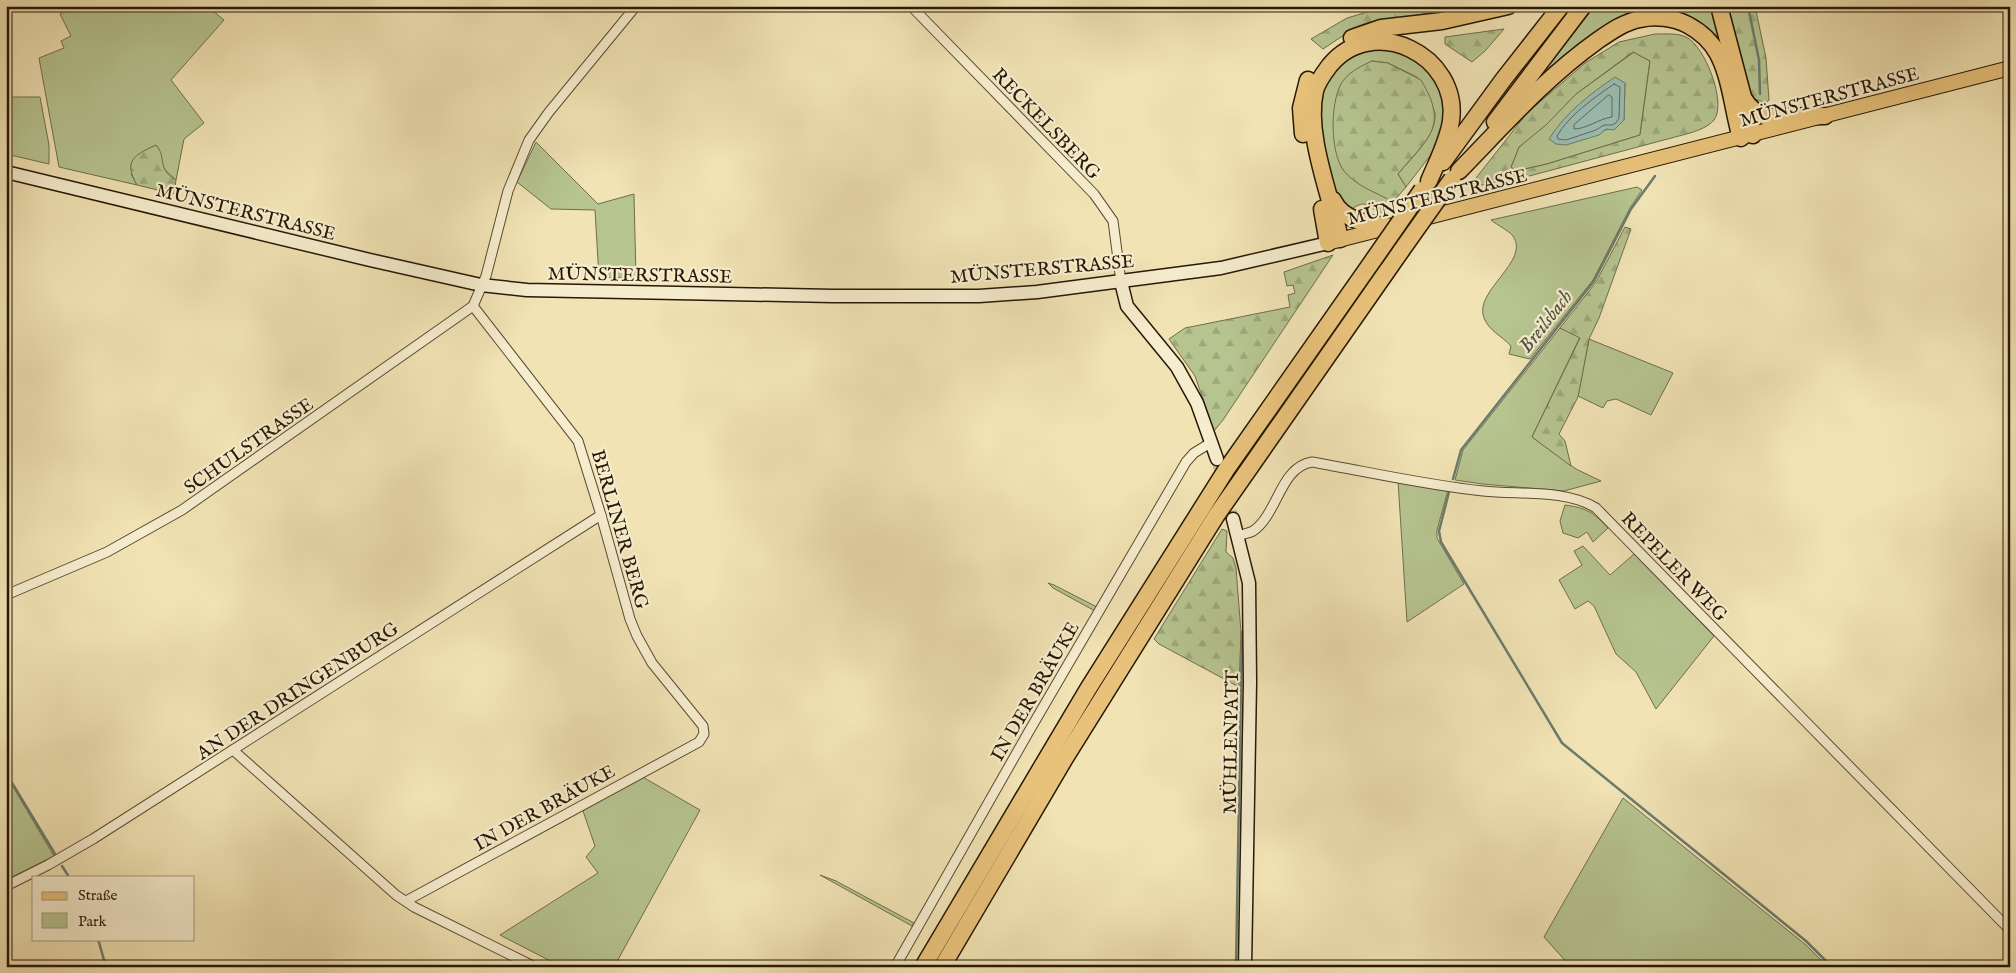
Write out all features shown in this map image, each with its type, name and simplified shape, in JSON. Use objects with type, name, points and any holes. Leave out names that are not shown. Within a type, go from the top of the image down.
[{"type":"highway","points":[[1334,241],[1326,226],[1304,139],[1301,108],[1308,82],[1321,60],[1333,47],[1348,39],[1381,28],[1442,21],[1508,6]]},
{"type":"highway","points":[[923,967],[1088,689],[1226,470],[1426,186],[1503,80],[1561,6]]},
{"type":"highway","points":[[942,967],[1065,758],[1216,516],[1401,250],[1455,175],[1583,6]]},
{"type":"highway","points":[[1718,6],[1742,97],[1747,136]]},
{"type":"highway","points":[[1455,175],[1543,85],[1577,55],[1612,31],[1641,18],[1663,18],[1683,22],[1702,34],[1718,54],[1747,136]]},
{"type":"highway","points":[[1392,227],[1348,217],[1336,206],[1327,184],[1315,142],[1313,115],[1315,90],[1323,73],[1338,56],[1360,44],[1379,41],[1396,42],[1407,46],[1429,60],[1440,73],[1448,90],[1451,122],[1426,186]]},
{"type":"highway","points":[[1742,97],[1749,107],[1758,114],[1767,117],[1825,116]]},
{"type":"highway","points":[[1327,184],[1334,241]]},
{"type":"main road","name":"MÜNSTERSTRASSE","points":[[6,172],[481,285],[528,290],[833,296],[979,296],[1037,292],[1221,268],[1392,227],[2010,68]]},
{"type":"main road","points":[[1121,282],[1127,306],[1176,367],[1197,403],[1217,459]]},
{"type":"main road","name":"MÜHLENPATT","points":[[1233,519],[1249,583],[1250,682],[1245,967]]},
{"type":"street","points":[[473,306],[486,276],[508,191],[529,140],[549,112],[636,6]]},
{"type":"street","name":"RECKELSBERG","points":[[911,6],[1094,194],[1113,221],[1121,282]]},
{"type":"street","name":"BERLINER BERG","points":[[473,306],[578,441],[630,619],[652,663],[703,726],[704,734],[699,742]]},
{"type":"street","name":"SCHULSTRASSE","points":[[6,595],[107,552],[182,510],[473,306]]},
{"type":"street","name":"IN DER BRÄUKE","points":[[895,967],[1032,724],[1186,462],[1194,453],[1212,442]]},
{"type":"street","name":"REPELER WEG","points":[[1238,536],[1253,530],[1261,522],[1295,469],[1304,463],[1312,462],[1483,491],[1569,497],[1584,501],[1596,508],[2010,930]]},
{"type":"street","name":"AN DER DRINGENBURG","points":[[6,886],[93,839],[601,515]]},
{"type":"street","name":"IN DER BRÄUKE","points":[[406,901],[699,742]]},
{"type":"street","points":[[233,750],[396,895],[414,908],[535,967]]},
{"type":"green space","points":[[75,6],[207,6],[224,20],[171,80],[204,123],[184,139],[176,180],[163,168],[158,147],[131,174],[137,185],[59,167],[39,58],[64,48],[61,41],[71,36],[60,14]]},
{"type":"green space","points":[[1388,6],[1480,6],[1369,22],[1356,27],[1323,49],[1311,39],[1347,18]]},
{"type":"green space","points":[[1595,6],[1620,6],[1620,8],[1626,6],[1696,6],[1698,8],[1698,6],[1714,6],[1727,57],[1721,49],[1656,12],[1538,82],[1537,80]]},
{"type":"green space","points":[[1728,6],[1755,6],[1766,58],[1769,100],[1766,103],[1755,99],[1751,94]]},
{"type":"green space","points":[[1504,29],[1485,51],[1472,62],[1445,44],[1445,37]]},
{"type":"green space","points":[[1655,34],[1675,34],[1686,37],[1693,42],[1707,63],[1716,89],[1718,101],[1714,120],[1690,133],[1522,178],[1469,187],[1527,113],[1585,63],[1619,42]],"holes":[[[1633,52],[1650,61],[1640,135],[1547,164],[1516,171],[1511,167],[1519,147],[1546,125],[1576,94]]]},
{"type":"green space","points":[[1384,45],[1425,63],[1443,94],[1444,125],[1433,152],[1406,187],[1398,174],[1428,138],[1435,121],[1435,113],[1417,77],[1388,63],[1372,61],[1349,75],[1341,85],[1393,202],[1385,213],[1379,212],[1365,204],[1361,204],[1348,212],[1341,203],[1335,189],[1324,154],[1318,118],[1320,92],[1329,75],[1341,60],[1355,53]]},
{"type":"green space","points":[[1634,52],[1650,61],[1640,135],[1547,164],[1516,171],[1511,167],[1519,147],[1546,124],[1576,94]],"holes":[[[1625,83],[1624,120],[1608,129],[1566,145]]]},
{"type":"green space","points":[[1372,61],[1388,63],[1421,80],[1430,96],[1434,110],[1434,121],[1426,141],[1398,174],[1406,187],[1393,202],[1349,177],[1339,163],[1334,141],[1333,116],[1337,93],[1341,84],[1351,73]]},
{"type":"green space","points":[[6,97],[40,97],[49,145],[49,164],[6,154]]},
{"type":"green space","points":[[536,142],[598,204],[634,194],[636,277],[599,278],[595,210],[551,209],[517,182]]},
{"type":"green space","points":[[156,145],[166,171],[176,180],[174,194],[137,185],[133,177],[131,164],[133,160],[142,152]]},
{"type":"green space","points":[[1637,187],[1642,190],[1630,208],[1593,280],[1530,359],[1509,354],[1511,346],[1486,323],[1483,308],[1486,297],[1515,256],[1516,246],[1513,236],[1491,220]]},
{"type":"green space","points":[[1625,227],[1631,229],[1599,318],[1589,339],[1578,397],[1559,434],[1565,441],[1571,466],[1532,437],[1580,338],[1560,328],[1596,282]]},
{"type":"green space","points":[[1333,255],[1214,431],[1195,376],[1169,339],[1185,328],[1290,307],[1288,295],[1295,293],[1293,285],[1287,286],[1284,272]]},
{"type":"green space","points":[[1560,328],[1580,337],[1532,437],[1576,469],[1601,481],[1564,491],[1455,480],[1463,450]]},
{"type":"green space","points":[[1589,339],[1673,373],[1651,415],[1616,399],[1607,401],[1603,408],[1578,396]]},
{"type":"green space","points":[[1398,481],[1448,490],[1437,530],[1437,538],[1464,584],[1407,622]]},
{"type":"green space","points":[[1565,505],[1589,512],[1608,528],[1593,542],[1587,532],[1578,538],[1563,533],[1560,521]]},
{"type":"green space","points":[[1222,529],[1227,531],[1226,552],[1233,558],[1236,568],[1241,632],[1239,687],[1159,644],[1154,639]]},
{"type":"green space","points":[[1583,546],[1610,575],[1634,554],[1714,636],[1656,709],[1636,672],[1616,654],[1594,606],[1588,601],[1575,609],[1559,580],[1582,565],[1574,551]]},
{"type":"green space","points":[[1048,583],[1097,607],[1095,611],[1053,588]]},
{"type":"green space","points":[[6,775],[54,856],[6,880]]},
{"type":"green space","points":[[641,776],[700,810],[614,967],[562,967],[500,935],[598,873],[586,857],[595,846],[582,808]]},
{"type":"green space","points":[[1623,798],[1806,945],[1828,967],[1571,967],[1544,937]]},
{"type":"green space","points":[[820,875],[836,881],[914,923],[912,926]]},
{"type":"water","points":[[1615,77],[1625,83],[1624,120],[1614,130],[1606,129],[1599,135],[1566,145],[1556,144],[1549,139],[1579,105]]},
{"type":"waterway","name":"Breilsbach","points":[[1748,6],[1759,60],[1760,94]]},
{"type":"waterway","name":"Breilsbach","points":[[1453,479],[1461,450],[1594,281],[1631,209],[1655,176]]},
{"type":"waterway","points":[[1449,492],[1439,531],[1441,542],[1562,743],[1806,941],[1832,967]]},
{"type":"waterway","points":[[1236,967],[1242,632]]},
{"type":"waterway","points":[[6,773],[55,854]]},
{"type":"waterway","points":[[62,866],[68,876]]},
{"type":"waterway","points":[[98,940],[106,967]]},
{"type":"tunnel","points":[[1217,459],[1233,519]]}]
